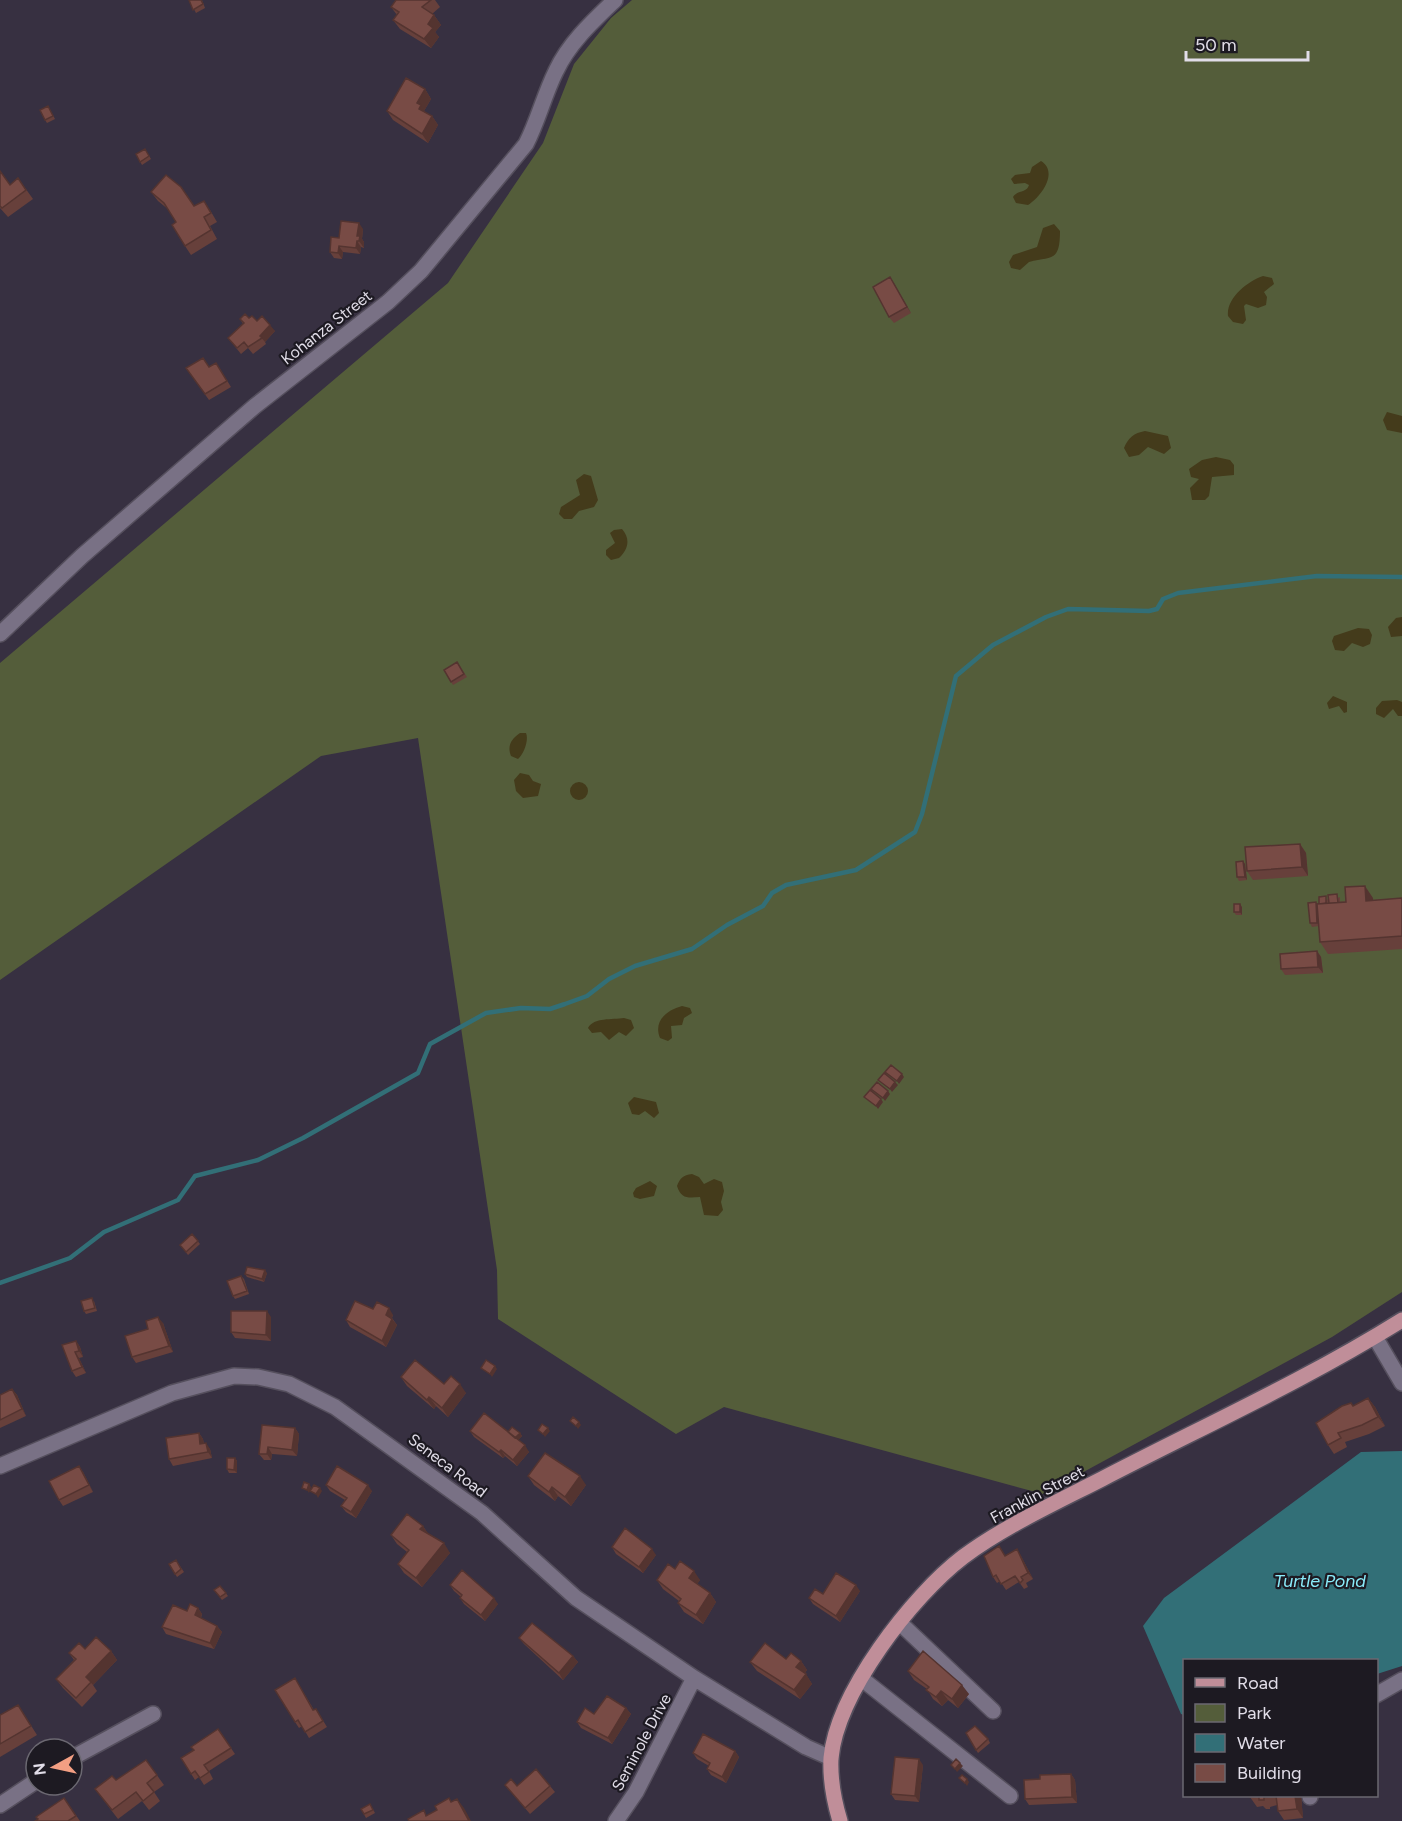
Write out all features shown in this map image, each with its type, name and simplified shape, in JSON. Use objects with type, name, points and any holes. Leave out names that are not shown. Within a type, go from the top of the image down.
[{"type":"main road","name":"Franklin Street","points":[[840,1821],[833,1797],[831,1758],[841,1719],[862,1679],[900,1623],[928,1589],[962,1559],[988,1541],[1375,1337],[1402,1320]]},
{"type":"street","name":"Kohanza Street","points":[[0,634],[68,568],[220,436],[422,271],[526,144],[538,121],[556,71],[573,43],[615,0]]},
{"type":"street","points":[[1375,1337],[1402,1383]]},
{"type":"street","name":"Seneca Road","points":[[0,1467],[172,1393],[199,1384],[234,1376],[258,1377],[289,1384],[335,1407],[390,1444],[482,1513],[576,1598],[694,1677],[806,1747],[831,1758]]},
{"type":"street","points":[[900,1623],[993,1711]]},
{"type":"street","name":"Seminole Drive","points":[[616,1821],[636,1792],[694,1677]]},
{"type":"street","points":[[862,1679],[1010,1796]]},
{"type":"street","points":[[1378,1694],[1402,1680]]},
{"type":"street","points":[[84,1751],[153,1714]]},
{"type":"street","points":[[0,1805],[24,1789]]},
{"type":"green space","points":[[632,0],[1402,0],[1402,1292],[1332,1337],[1043,1494],[724,1407],[676,1434],[498,1319],[497,1270],[418,738],[321,756],[0,980],[0,663],[448,283],[543,143],[574,64],[611,18]]},
{"type":"sand","points":[[1041,161],[1048,171],[1043,190],[1028,205],[1016,203],[1013,197],[1029,185],[1014,184],[1011,179],[1015,175],[1030,173],[1032,167]]},
{"type":"sand","points":[[1054,224],[1060,231],[1056,253],[1048,258],[1029,262],[1020,270],[1011,268],[1009,262],[1013,255],[1037,247],[1043,228]]},
{"type":"sand","points":[[1263,276],[1272,278],[1274,284],[1264,292],[1267,297],[1266,305],[1258,308],[1246,304],[1244,306],[1246,320],[1243,324],[1233,322],[1228,316],[1228,309],[1234,297],[1245,286]]},
{"type":"sand","points":[[1387,412],[1402,416],[1402,433],[1387,430],[1383,420]]},
{"type":"sand","points":[[1145,431],[1168,436],[1171,448],[1164,454],[1148,447],[1139,455],[1129,457],[1124,448],[1127,441],[1132,436]]},
{"type":"sand","points":[[1216,457],[1230,460],[1234,465],[1234,475],[1212,477],[1209,496],[1205,500],[1192,500],[1190,488],[1199,479],[1191,477],[1189,469],[1202,460]]},
{"type":"sand","points":[[584,474],[591,476],[598,500],[594,507],[579,511],[572,519],[564,519],[559,514],[561,507],[580,495],[576,480]]},
{"type":"sand","points":[[622,529],[627,537],[625,552],[619,558],[611,560],[606,555],[606,550],[615,543],[610,533]]},
{"type":"sand","points":[[1402,617],[1402,636],[1391,637],[1388,627],[1396,618]]},
{"type":"sand","points":[[1358,628],[1369,629],[1372,635],[1370,644],[1363,647],[1352,643],[1344,651],[1335,650],[1332,641],[1334,636]]},
{"type":"sand","points":[[1333,696],[1347,702],[1347,712],[1344,713],[1339,706],[1329,709],[1327,703]]},
{"type":"sand","points":[[1382,701],[1402,702],[1402,716],[1398,716],[1393,709],[1384,718],[1376,714],[1376,708]]},
{"type":"sand","points":[[520,733],[526,733],[527,739],[518,759],[511,756],[509,749],[512,740]]},
{"type":"sand","points":[[520,773],[529,775],[533,781],[541,784],[538,796],[523,798],[516,791],[514,780]]},
{"type":"sand","points":[[579,782],[585,785],[588,791],[585,797],[579,800],[573,797],[570,791],[573,785]]},
{"type":"sand","points":[[682,1006],[690,1008],[692,1013],[684,1018],[682,1025],[671,1026],[672,1038],[668,1041],[660,1038],[658,1026],[660,1021],[671,1010]]},
{"type":"sand","points":[[624,1018],[631,1020],[634,1028],[626,1036],[619,1032],[609,1040],[601,1032],[592,1033],[588,1028],[594,1022]]},
{"type":"sand","points":[[634,1097],[656,1102],[659,1113],[654,1118],[645,1111],[639,1115],[632,1114],[628,1103]]},
{"type":"sand","points":[[692,1174],[699,1177],[704,1184],[714,1179],[722,1182],[723,1210],[718,1216],[704,1215],[700,1197],[686,1197],[679,1190],[677,1186],[681,1179]]},
{"type":"sand","points":[[650,1181],[657,1186],[654,1196],[640,1199],[634,1197],[633,1193],[636,1188]]},
{"type":"water","name":"Turtle Pond","points":[[1402,1451],[1402,1666],[1378,1674],[1378,1659],[1183,1659],[1183,1715],[1181,1714],[1143,1626],[1164,1598],[1361,1452]]},
{"type":"building","points":[[189,0],[201,0],[203,4],[193,10]]},
{"type":"building","points":[[396,0],[431,0],[422,7],[434,15],[428,24],[433,28],[424,39],[393,20],[399,12],[391,7]]},
{"type":"building","points":[[406,78],[425,89],[417,103],[421,105],[419,109],[432,116],[422,134],[387,111]]},
{"type":"building","points":[[48,106],[53,116],[45,120],[40,110]]},
{"type":"building","points":[[145,149],[149,156],[140,162],[136,154]]},
{"type":"building","points":[[0,171],[10,185],[18,178],[26,190],[2,208],[0,206]]},
{"type":"building","points":[[166,175],[181,187],[194,206],[204,201],[211,213],[204,217],[211,230],[185,246],[172,225],[176,222],[164,203],[151,192]]},
{"type":"building","points":[[341,221],[359,223],[357,236],[360,236],[359,241],[357,241],[356,248],[339,246],[338,253],[330,252],[331,237],[339,238]]},
{"type":"building","points":[[890,277],[907,307],[889,317],[873,287]]},
{"type":"building","points":[[245,314],[257,321],[262,316],[270,325],[260,336],[262,338],[248,347],[244,342],[237,348],[228,338],[244,323],[240,319]]},
{"type":"building","points":[[203,358],[209,367],[216,363],[227,381],[205,394],[186,368]]},
{"type":"building","points":[[457,662],[464,674],[451,682],[444,670]]},
{"type":"building","points":[[1300,844],[1302,867],[1247,871],[1245,847]]},
{"type":"building","points":[[1243,861],[1245,877],[1237,877],[1236,862]]},
{"type":"building","points":[[1365,886],[1366,901],[1402,898],[1402,936],[1320,942],[1317,904],[1346,902],[1345,887]]},
{"type":"building","points":[[1337,894],[1338,903],[1329,903],[1328,895]]},
{"type":"building","points":[[1326,896],[1326,903],[1319,904],[1319,897]]},
{"type":"building","points":[[1316,902],[1317,923],[1310,923],[1308,903]]},
{"type":"building","points":[[1234,904],[1240,904],[1240,912],[1234,912]]},
{"type":"building","points":[[1317,951],[1318,967],[1281,969],[1280,954]]},
{"type":"building","points":[[891,1065],[902,1074],[897,1081],[885,1072]]},
{"type":"building","points":[[884,1073],[895,1082],[890,1089],[878,1080]]},
{"type":"building","points":[[877,1082],[888,1091],[883,1098],[871,1089]]},
{"type":"building","points":[[870,1090],[881,1099],[876,1106],[864,1097]]},
{"type":"building","points":[[192,1234],[198,1241],[186,1252],[180,1245]]},
{"type":"building","points":[[247,1267],[265,1270],[262,1279],[245,1274]]},
{"type":"building","points":[[241,1276],[247,1291],[233,1296],[227,1281]]},
{"type":"building","points":[[92,1298],[95,1308],[84,1311],[81,1301]]},
{"type":"building","points":[[355,1301],[373,1309],[377,1302],[389,1308],[386,1315],[392,1319],[382,1341],[346,1320]]},
{"type":"building","points":[[231,1311],[267,1311],[266,1335],[231,1332]]},
{"type":"building","points":[[158,1317],[169,1346],[132,1357],[125,1336],[148,1329],[146,1321]]},
{"type":"building","points":[[76,1341],[79,1351],[75,1352],[82,1367],[72,1371],[62,1345]]},
{"type":"building","points":[[415,1360],[444,1384],[451,1376],[460,1384],[442,1408],[429,1397],[427,1400],[401,1377]]},
{"type":"building","points":[[486,1360],[495,1366],[490,1374],[481,1368]]},
{"type":"building","points":[[12,1389],[22,1409],[0,1420],[0,1395]]},
{"type":"building","points":[[1368,1398],[1378,1417],[1338,1433],[1341,1438],[1328,1445],[1316,1423],[1342,1406],[1351,1403],[1353,1406]]},
{"type":"building","points":[[484,1413],[525,1445],[513,1460],[470,1431]]},
{"type":"building","points":[[573,1417],[579,1422],[576,1426],[570,1421]]},
{"type":"building","points":[[542,1424],[548,1428],[543,1434],[538,1430]]},
{"type":"building","points":[[262,1425],[295,1428],[292,1450],[268,1447],[267,1454],[259,1454]]},
{"type":"building","points":[[512,1427],[520,1433],[515,1438],[508,1432]]},
{"type":"building","points":[[199,1433],[200,1444],[206,1443],[208,1452],[169,1459],[166,1438]]},
{"type":"building","points":[[545,1453],[580,1476],[565,1497],[552,1487],[549,1492],[528,1476]]},
{"type":"building","points":[[227,1458],[235,1458],[234,1470],[227,1469]]},
{"type":"building","points":[[79,1466],[89,1485],[59,1500],[49,1481]]},
{"type":"building","points":[[337,1466],[368,1485],[351,1512],[341,1506],[347,1498],[326,1485]]},
{"type":"building","points":[[304,1482],[309,1484],[307,1490],[302,1488]]},
{"type":"building","points":[[314,1485],[320,1488],[316,1494],[310,1491]]},
{"type":"building","points":[[407,1514],[423,1526],[420,1529],[444,1543],[416,1578],[398,1564],[409,1550],[391,1535]]},
{"type":"building","points":[[625,1528],[652,1549],[639,1567],[612,1547]]},
{"type":"building","points":[[999,1546],[1005,1556],[1017,1549],[1028,1573],[1021,1577],[1023,1580],[1020,1583],[1015,1576],[1001,1584],[996,1575],[993,1577],[984,1556]]},
{"type":"building","points":[[176,1560],[181,1569],[175,1574],[169,1564]]},
{"type":"building","points":[[680,1561],[694,1571],[689,1578],[710,1593],[696,1615],[678,1603],[681,1599],[657,1580],[668,1564],[675,1569]]},
{"type":"building","points":[[462,1570],[494,1598],[481,1615],[460,1598],[462,1595],[450,1585]]},
{"type":"building","points":[[836,1573],[856,1585],[836,1616],[809,1598],[815,1589],[823,1594]]},
{"type":"building","points":[[220,1586],[226,1593],[220,1597],[214,1590]]},
{"type":"building","points":[[190,1604],[198,1608],[195,1615],[217,1626],[210,1643],[162,1627],[173,1605],[187,1611]]},
{"type":"building","points":[[532,1623],[573,1656],[559,1673],[519,1638]]},
{"type":"building","points":[[96,1637],[111,1651],[86,1677],[91,1682],[76,1698],[56,1679],[76,1659],[69,1653],[79,1643],[85,1649]]},
{"type":"building","points":[[765,1643],[786,1659],[791,1653],[801,1661],[796,1667],[806,1674],[794,1690],[750,1662]]},
{"type":"building","points":[[923,1651],[962,1685],[952,1699],[941,1691],[936,1697],[926,1690],[929,1687],[908,1671]]},
{"type":"building","points":[[295,1678],[313,1710],[316,1709],[323,1721],[305,1732],[298,1720],[295,1722],[275,1690]]},
{"type":"building","points":[[607,1696],[626,1708],[608,1738],[577,1722],[585,1708],[594,1714]]},
{"type":"building","points":[[18,1705],[31,1726],[0,1744],[0,1715]]},
{"type":"building","points":[[975,1726],[988,1739],[976,1750],[966,1733]]},
{"type":"building","points":[[218,1729],[231,1748],[204,1765],[209,1772],[200,1778],[195,1771],[191,1774],[181,1758],[194,1750],[191,1747]]},
{"type":"building","points":[[703,1734],[735,1751],[722,1777],[707,1769],[710,1763],[693,1753]]},
{"type":"building","points":[[895,1757],[919,1759],[915,1796],[891,1794]]},
{"type":"building","points":[[956,1759],[960,1763],[955,1769],[951,1765]]},
{"type":"building","points":[[146,1760],[157,1775],[147,1783],[154,1792],[143,1801],[136,1792],[112,1810],[95,1789],[112,1776],[116,1780]]},
{"type":"building","points":[[536,1769],[550,1786],[525,1808],[505,1785],[511,1779],[517,1786]]},
{"type":"building","points":[[1071,1774],[1072,1797],[1025,1799],[1024,1780],[1040,1779],[1040,1775]]},
{"type":"building","points":[[962,1775],[967,1779],[965,1783],[959,1778]]},
{"type":"building","points":[[1276,1797],[1295,1797],[1297,1809],[1278,1811]]},
{"type":"building","points":[[64,1798],[76,1816],[68,1821],[35,1821],[38,1819],[36,1817]]},
{"type":"building","points":[[449,1798],[451,1802],[457,1799],[469,1821],[409,1821],[408,1819],[424,1810],[426,1816],[437,1810],[435,1806]]},
{"type":"building","points":[[370,1804],[373,1810],[364,1814],[361,1809]]},
{"type":"waterway","points":[[0,1283],[70,1258],[104,1232],[178,1200],[195,1176],[258,1160],[303,1138],[418,1073],[430,1044],[486,1013],[521,1008],[550,1009],[587,996],[609,979],[635,966],[692,949],[727,925],[763,906],[772,893],[786,885],[856,870],[915,832],[922,814],[956,676],[993,645],[1046,617],[1068,609],[1149,611],[1157,609],[1163,599],[1178,593],[1317,576],[1402,577]]}]
